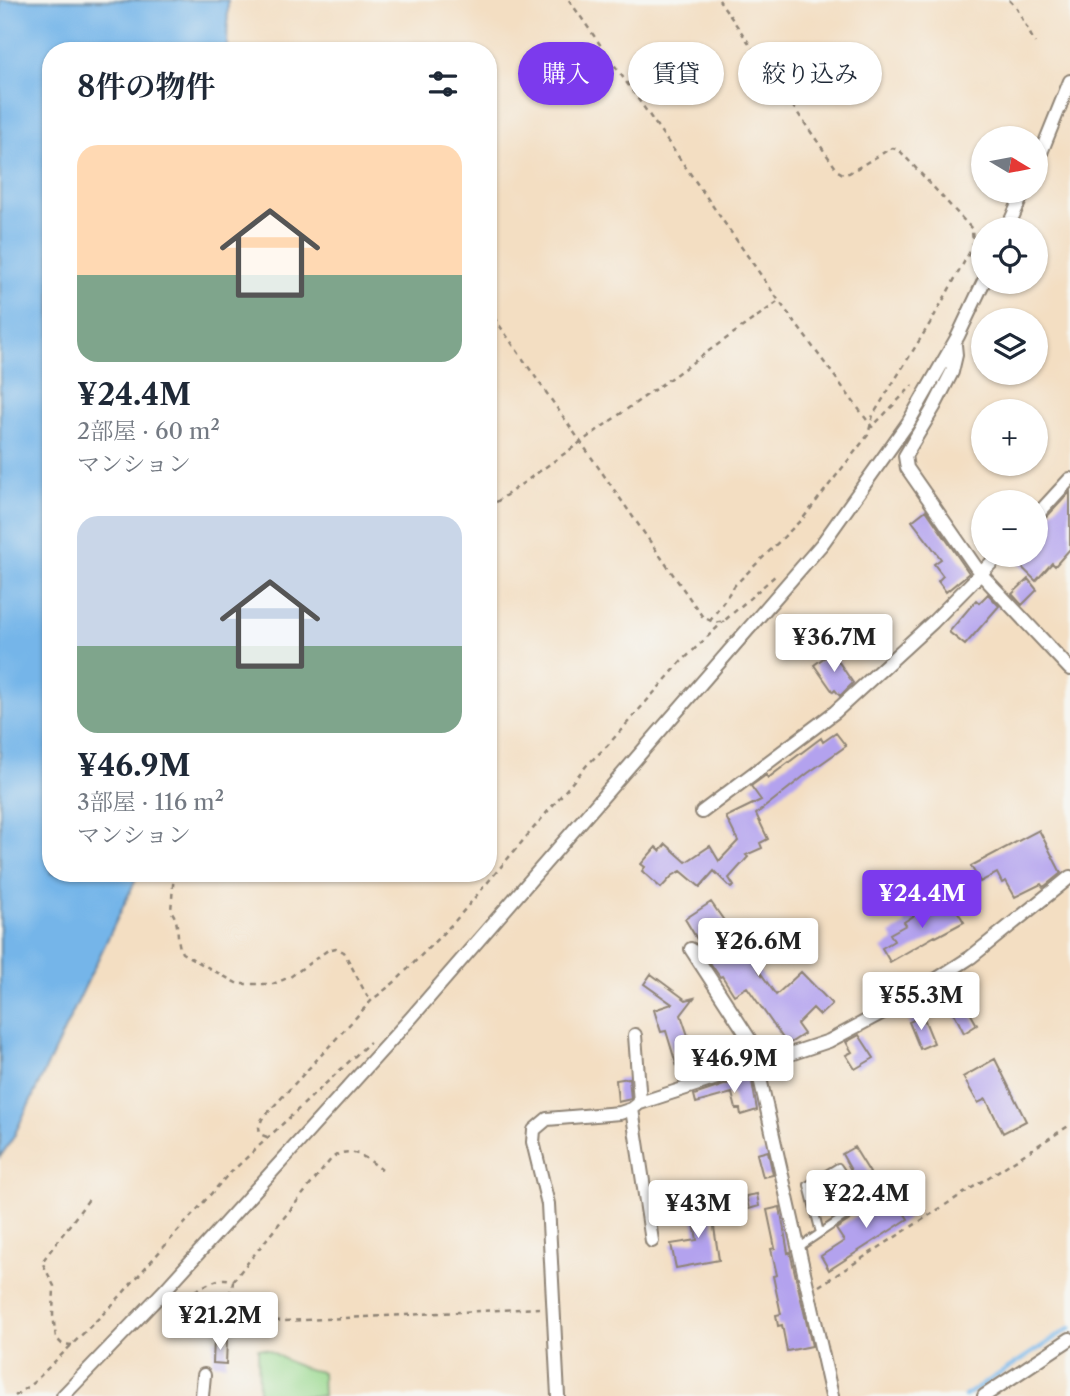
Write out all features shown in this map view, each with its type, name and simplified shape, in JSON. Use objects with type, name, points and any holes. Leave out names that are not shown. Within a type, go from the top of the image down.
[{"type":"street","points":[[1048,136],[1070,82]]},
{"type":"street","points":[[65,1395],[164,1291],[411,1018],[822,544],[908,423],[955,342],[978,294]]},
{"type":"street","points":[[955,342],[956,355],[952,372],[905,456],[907,468],[980,573],[1070,669]]},
{"type":"street","points":[[1048,503],[1070,480]]},
{"type":"street","points":[[702,812],[835,712],[933,622],[986,567]]},
{"type":"street","points":[[558,1396],[548,1204],[533,1142],[534,1130],[547,1119],[620,1113],[829,1041],[900,1003],[971,957],[1070,877]]},
{"type":"street","points":[[691,949],[761,1064],[798,1248],[832,1396]]},
{"type":"street","points":[[635,1035],[636,1106],[652,1241]]},
{"type":"street","points":[[984,1396],[1070,1339]]},
{"type":"street","points":[[202,1396],[204,1375]]},
{"type":"lane","points":[[798,1248],[863,1204],[838,1167],[808,1185],[820,1233]]},
{"type":"path","points":[[569,0],[779,301],[872,427]]},
{"type":"path","points":[[719,0],[838,171],[849,173],[888,150],[893,148],[900,151],[972,229],[973,246],[932,320],[873,415],[872,427]]},
{"type":"path","points":[[1009,0],[1016,7],[1035,43]]},
{"type":"path","points":[[497,502],[779,301]]},
{"type":"path","points":[[497,322],[702,616],[710,621],[724,621]]},
{"type":"path","points":[[710,621],[735,585],[804,517],[872,427],[918,380]]},
{"type":"path","points":[[497,871],[587,765],[681,662],[783,569]]},
{"type":"path","points":[[173,882],[171,911],[177,918],[179,948],[182,953],[237,984],[273,984],[290,977],[328,950],[336,948],[344,952],[367,996],[372,1000]]},
{"type":"path","points":[[267,1138],[260,1134],[262,1119],[372,1000],[396,981],[455,921],[488,882]]},
{"type":"path","points":[[15,1396],[34,1382],[72,1345],[163,1249],[226,1177],[374,1038]]},
{"type":"path","points":[[808,1293],[1070,1125]]},
{"type":"path","points":[[382,1170],[360,1154],[339,1153],[332,1158],[233,1281],[233,1287],[222,1309],[223,1316],[228,1320],[284,1321],[555,1307]]},
{"type":"path","points":[[72,1345],[62,1344],[55,1338],[54,1286],[42,1262],[89,1199]]},
{"type":"path","points":[[164,1291],[181,1296],[190,1295],[221,1279],[228,1278],[233,1281]]},
{"type":"green space","points":[[258,1348],[269,1350],[298,1366],[322,1372],[323,1396],[259,1396]]},
{"type":"water","points":[[0,0],[228,0],[227,42],[42,42],[42,882],[135,882],[13,1138],[0,1157]]},
{"type":"building","points":[[1070,492],[1070,549],[1055,566],[1052,563],[1036,581],[1021,567],[1048,567],[1048,516]]},
{"type":"building","points":[[926,510],[969,573],[946,592],[938,581],[943,576],[934,564],[941,559],[912,521]]},
{"type":"building","points":[[1028,579],[1037,590],[1022,605],[1012,594]]},
{"type":"building","points":[[988,594],[999,606],[965,645],[949,632],[976,600],[979,603]]},
{"type":"building","points":[[832,652],[853,683],[840,696],[835,690],[833,692],[814,665]]},
{"type":"building","points":[[836,733],[846,746],[756,814],[768,839],[760,843],[762,848],[746,855],[748,857],[729,878],[734,886],[731,888],[714,871],[700,887],[681,871],[661,888],[642,871],[645,867],[641,864],[656,847],[660,851],[666,844],[686,862],[710,846],[719,861],[738,841],[726,817],[761,800],[751,786],[766,775],[768,778],[821,738],[823,742]]},
{"type":"building","points":[[1039,830],[1061,873],[1045,886],[1041,884],[1015,897],[1006,881],[1002,883],[997,873],[980,882],[971,866]]},
{"type":"building","points":[[711,902],[776,995],[801,972],[832,1004],[820,1015],[813,1008],[797,1024],[804,1034],[790,1043],[787,1044],[747,987],[734,995],[708,960],[723,950],[711,930],[697,939],[685,919]]},
{"type":"building","points":[[934,903],[938,910],[944,906],[946,911],[954,906],[964,922],[890,962],[882,948],[894,941],[890,934]]},
{"type":"building","points":[[651,974],[686,1000],[694,998],[681,1015],[701,1074],[689,1078],[686,1070],[681,1072],[680,1066],[677,1067],[666,1031],[661,1032],[654,1010],[672,1004],[644,984]]},
{"type":"building","points":[[960,995],[977,1025],[964,1033],[948,1001]]},
{"type":"building","points":[[923,1016],[934,1043],[920,1049],[909,1022]]},
{"type":"building","points":[[859,1035],[874,1058],[855,1069],[846,1055],[852,1052],[846,1042]]},
{"type":"building","points":[[745,1048],[750,1058],[726,1066],[723,1055]]},
{"type":"building","points":[[995,1059],[1026,1121],[1003,1133],[986,1099],[978,1103],[963,1077]]},
{"type":"building","points":[[751,1076],[757,1110],[741,1115],[740,1109],[736,1109],[732,1093],[696,1103],[694,1095]]},
{"type":"building","points":[[629,1078],[631,1099],[618,1102],[616,1080]]},
{"type":"building","points":[[854,1147],[870,1173],[857,1181],[842,1154]]},
{"type":"building","points":[[768,1151],[773,1175],[763,1177],[757,1154]]},
{"type":"building","points":[[891,1193],[908,1219],[829,1270],[821,1256],[844,1241],[836,1229]]},
{"type":"building","points":[[757,1194],[759,1206],[749,1209],[746,1196]]},
{"type":"building","points":[[710,1201],[719,1260],[676,1268],[671,1244],[697,1240],[691,1205]]},
{"type":"building","points":[[780,1207],[788,1253],[790,1252],[812,1346],[787,1351],[782,1325],[778,1326],[776,1315],[781,1314],[773,1276],[777,1275],[771,1249],[775,1248],[767,1210]]},
{"type":"building","points":[[214,1339],[227,1340],[226,1364],[213,1363]]},
{"type":"waterway","points":[[965,1396],[1070,1328]]}]
